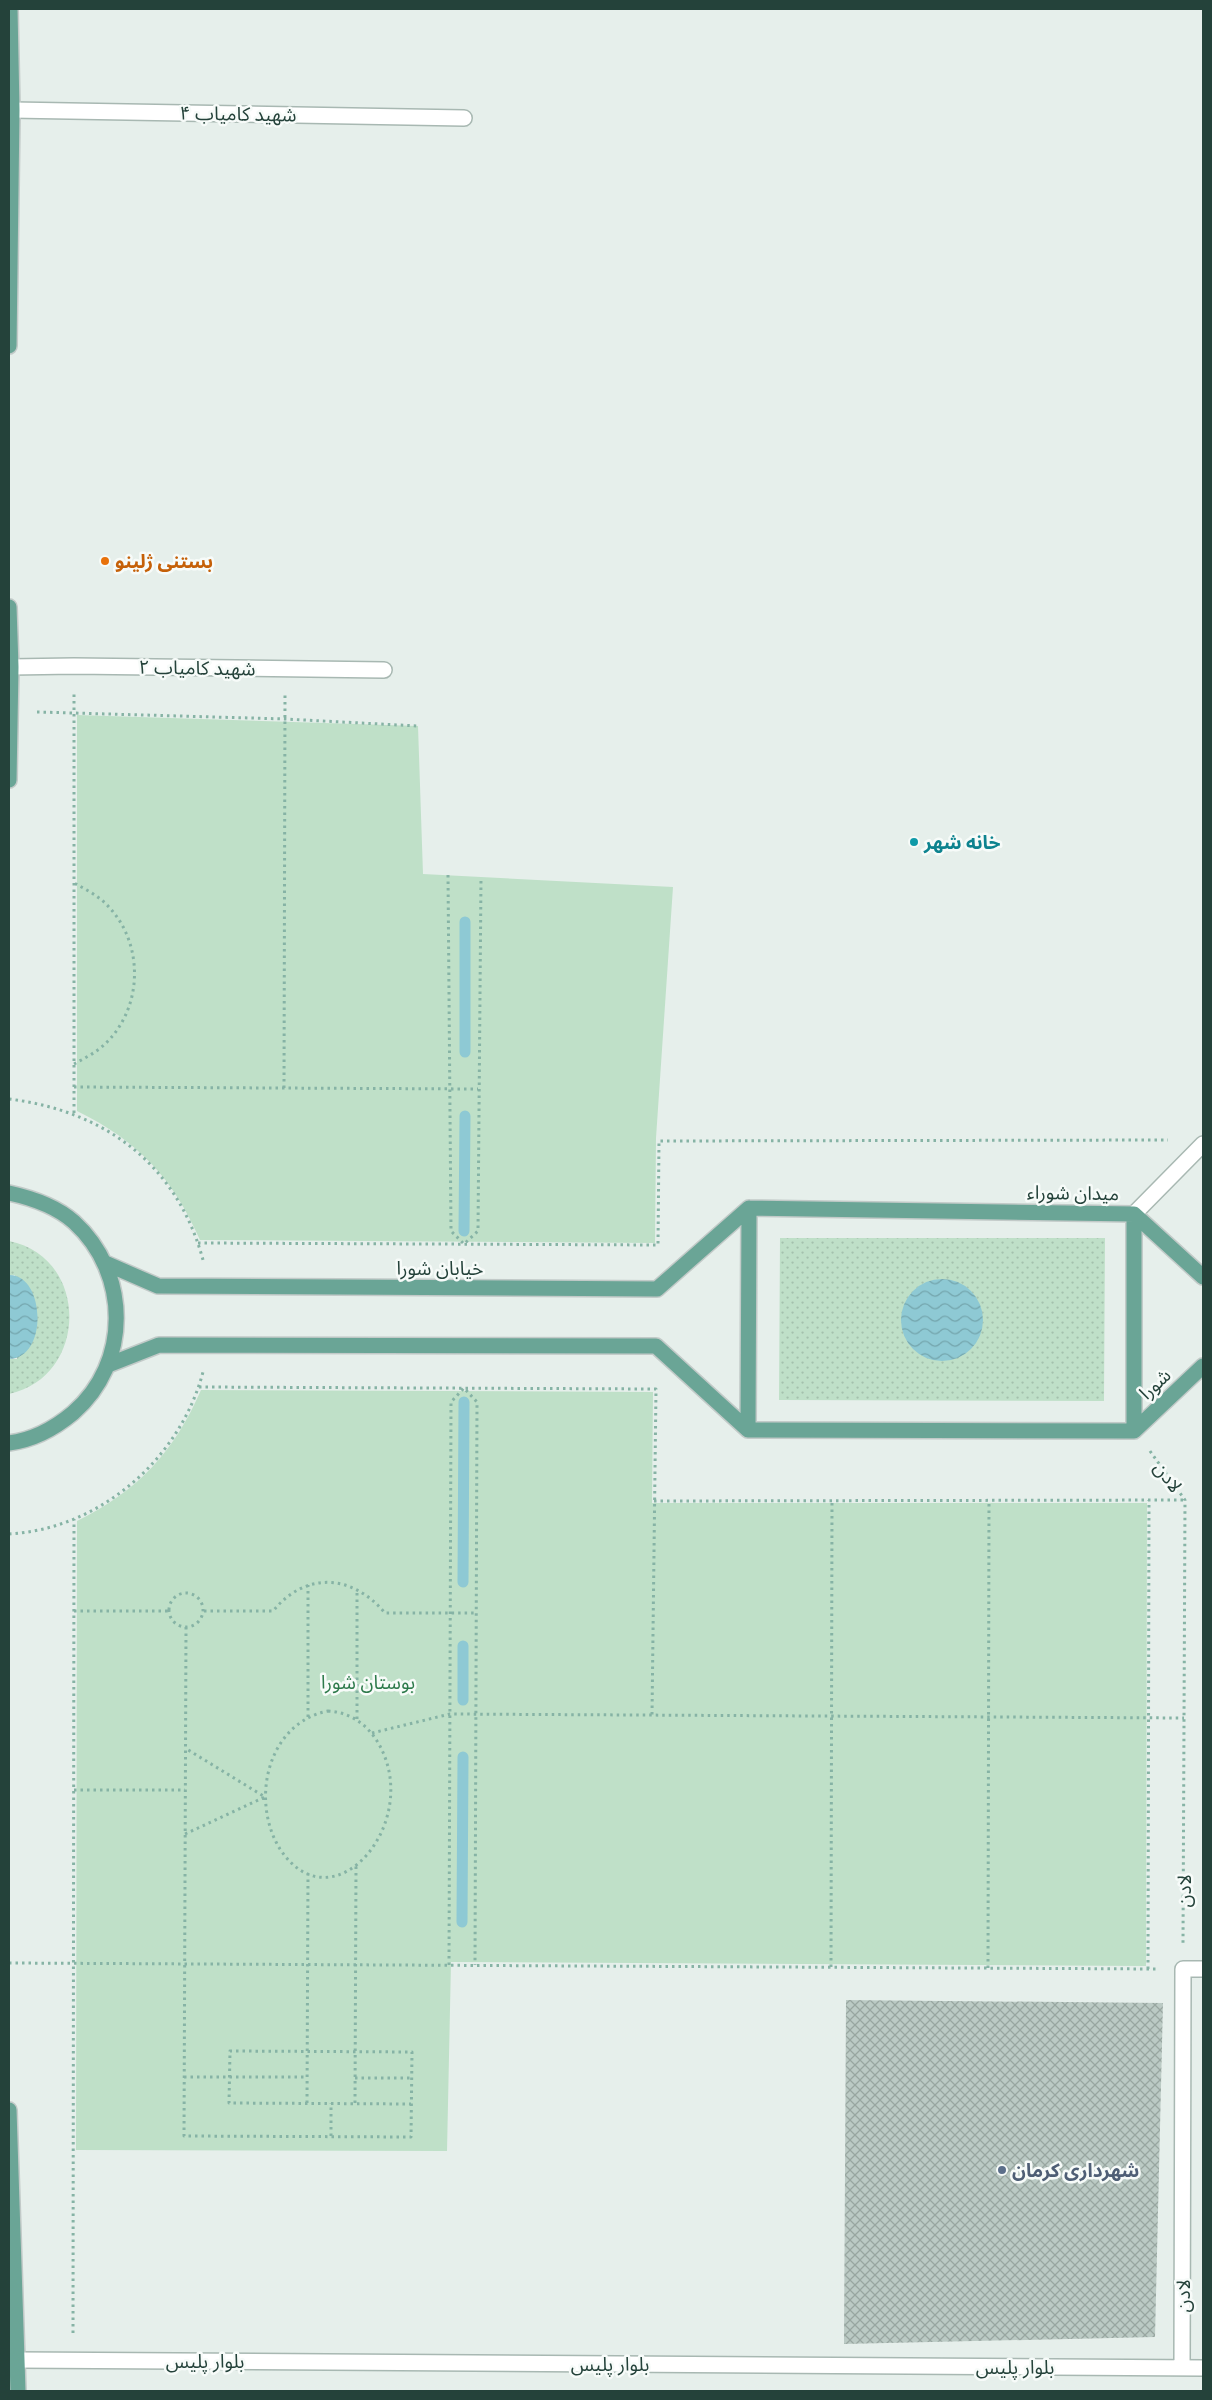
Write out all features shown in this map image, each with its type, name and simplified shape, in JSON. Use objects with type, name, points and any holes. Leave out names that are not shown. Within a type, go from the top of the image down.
[{"type":"main road","points":[[9,346],[12,110],[10,9]]},
{"type":"main road","points":[[9,608],[11,667],[9,780]]},
{"type":"main road","points":[[9,1194],[27,1197],[51,1207],[73,1221],[91,1240],[105,1263],[114,1287],[118,1313],[116,1340],[108,1365],[97,1387],[81,1406],[62,1422],[40,1434],[9,1442]]},
{"type":"main road","points":[[748,1430],[749,1208]]},
{"type":"main road","name":"میدان شوراء","points":[[749,1208],[1134,1214],[1134,1430]]},
{"type":"main road","name":"خیابان شورا","points":[[105,1263],[158,1286],[657,1288],[749,1208]]},
{"type":"main road","points":[[1134,1214],[1203,1277]]},
{"type":"main road","points":[[108,1365],[159,1345],[656,1346],[748,1430],[1134,1430]]},
{"type":"main road","name":"شورا","points":[[1134,1430],[1203,1366]]},
{"type":"main road","points":[[9,2110],[18,2391]]},
{"type":"street","name":"شهید کامیاب ۴","points":[[12,110],[464,118]]},
{"type":"street","name":"شهید کامیاب ۲","points":[[11,667],[74,666],[384,670]]},
{"type":"street","points":[[1134,1214],[1203,1144]]},
{"type":"street","points":[[1183,1969],[1203,1969]]},
{"type":"street","name":"لادن","points":[[1182,2368],[1183,1969]]},
{"type":"street","name":"بلوار پلیس","points":[[17,2360],[1203,2368]]},
{"type":"path","points":[[74,666],[74,1113]]},
{"type":"path","points":[[284,1088],[285,669]]},
{"type":"path","points":[[10,711],[285,719],[418,726]]},
{"type":"path","points":[[448,875],[451,1231],[464,1244]]},
{"type":"path","points":[[464,1244],[478,1231],[481,877]]},
{"type":"path","points":[[74,883],[106,904],[118,919],[128,936],[133,954],[135,973],[133,992],[127,1011],[118,1028],[106,1043],[74,1064]]},
{"type":"path","points":[[74,1087],[478,1088]]},
{"type":"path","points":[[198,1243],[658,1245],[659,1141],[1174,1140]]},
{"type":"path","points":[[199,1387],[656,1389],[652,1715]]},
{"type":"path","points":[[449,1965],[451,1402],[464,1388]]},
{"type":"path","points":[[464,1388],[477,1402],[475,1965]]},
{"type":"path","name":"لادن","points":[[1134,1430],[1185,1500],[1183,1969]]},
{"type":"path","points":[[831,1967],[832,1500]]},
{"type":"path","points":[[988,1968],[990,1500]]},
{"type":"path","points":[[1148,1969],[1149,1500]]},
{"type":"path","points":[[654,1501],[1185,1500]]},
{"type":"path","points":[[73,2360],[74,1519]]},
{"type":"path","points":[[204,1611],[273,1611],[288,1595],[308,1585],[333,1582],[357,1589],[368,1595],[385,1612],[476,1613]]},
{"type":"path","points":[[308,1585],[308,1717]]},
{"type":"path","points":[[356,1720],[357,1589]]},
{"type":"path","points":[[186,1592],[199,1598],[203,1604],[204,1611],[198,1623],[186,1628],[174,1623],[169,1611],[170,1604],[174,1598],[186,1592]]},
{"type":"path","points":[[74,1610],[169,1611]]},
{"type":"path","points":[[186,1628],[184,2136],[411,2137],[412,2052],[230,2052],[229,2103],[411,2104]]},
{"type":"path","points":[[328,1711],[338,1712],[356,1720],[372,1734],[386,1759],[391,1781],[391,1803],[383,1831],[367,1855],[356,1865],[338,1875],[317,1876],[292,1864],[276,1842],[270,1827],[265,1797],[270,1767],[275,1753],[293,1728],[308,1717],[328,1711]]},
{"type":"path","points":[[372,1734],[450,1714],[1184,1718]]},
{"type":"path","points":[[186,1748],[265,1797]]},
{"type":"path","points":[[74,1790],[185,1790]]},
{"type":"path","points":[[185,1834],[265,1797]]},
{"type":"path","points":[[355,2103],[356,1865]]},
{"type":"path","points":[[307,2103],[308,1873]]},
{"type":"path","points":[[9,1963],[1183,1969]]},
{"type":"path","points":[[184,2077],[307,2077]]},
{"type":"path","points":[[356,2078],[411,2078]]},
{"type":"path","points":[[331,2103],[331,2136]]},
{"type":"green space","points":[[77,715],[418,726],[423,874],[673,887],[656,1138],[655,1243],[200,1240],[178,1198],[151,1164],[118,1135],[77,1111]]},
{"type":"green space","points":[[780,1238],[1105,1238],[1104,1401],[779,1400]]},
{"type":"green space","points":[[9,1241],[36,1251],[54,1269],[66,1292],[69,1317],[66,1342],[54,1365],[35,1383],[9,1394],[9,1359],[17,1359],[15,1275],[9,1275]]},
{"type":"green space","name":"بوستان شورا","points":[[201,1390],[653,1392],[652,1503],[1147,1503],[1146,1966],[451,1962],[447,2151],[76,2150],[77,1521],[118,1497],[152,1468],[179,1432]]},
{"type":"water","points":[[9,1275],[21,1278],[30,1288],[38,1316],[36,1332],[31,1345],[22,1355],[9,1359]]},
{"type":"water","points":[[942,1279],[958,1282],[971,1291],[980,1304],[983,1320],[980,1336],[971,1349],[958,1358],[942,1361],[926,1358],[913,1349],[904,1336],[901,1320],[904,1304],[913,1291],[926,1282]]},
{"type":"building","name":"شهرداری کرمان","points":[[846,2000],[1163,2003],[1155,2337],[844,2344]]},
{"type":"waterway","points":[[465,922],[465,1052]]},
{"type":"waterway","points":[[464,1231],[465,1116]]},
{"type":"waterway","points":[[463,1582],[464,1402]]},
{"type":"waterway","points":[[463,1646],[463,1700]]},
{"type":"waterway","points":[[462,1922],[463,1757]]},
{"type":"place","name":"بستنی ژلینو","points":[[105,561]]},
{"type":"place","name":"خانه شهر","points":[[914,842]]},
{"type":"place","name":"شهرداری کرمان","points":[[1002,2170]]}]
